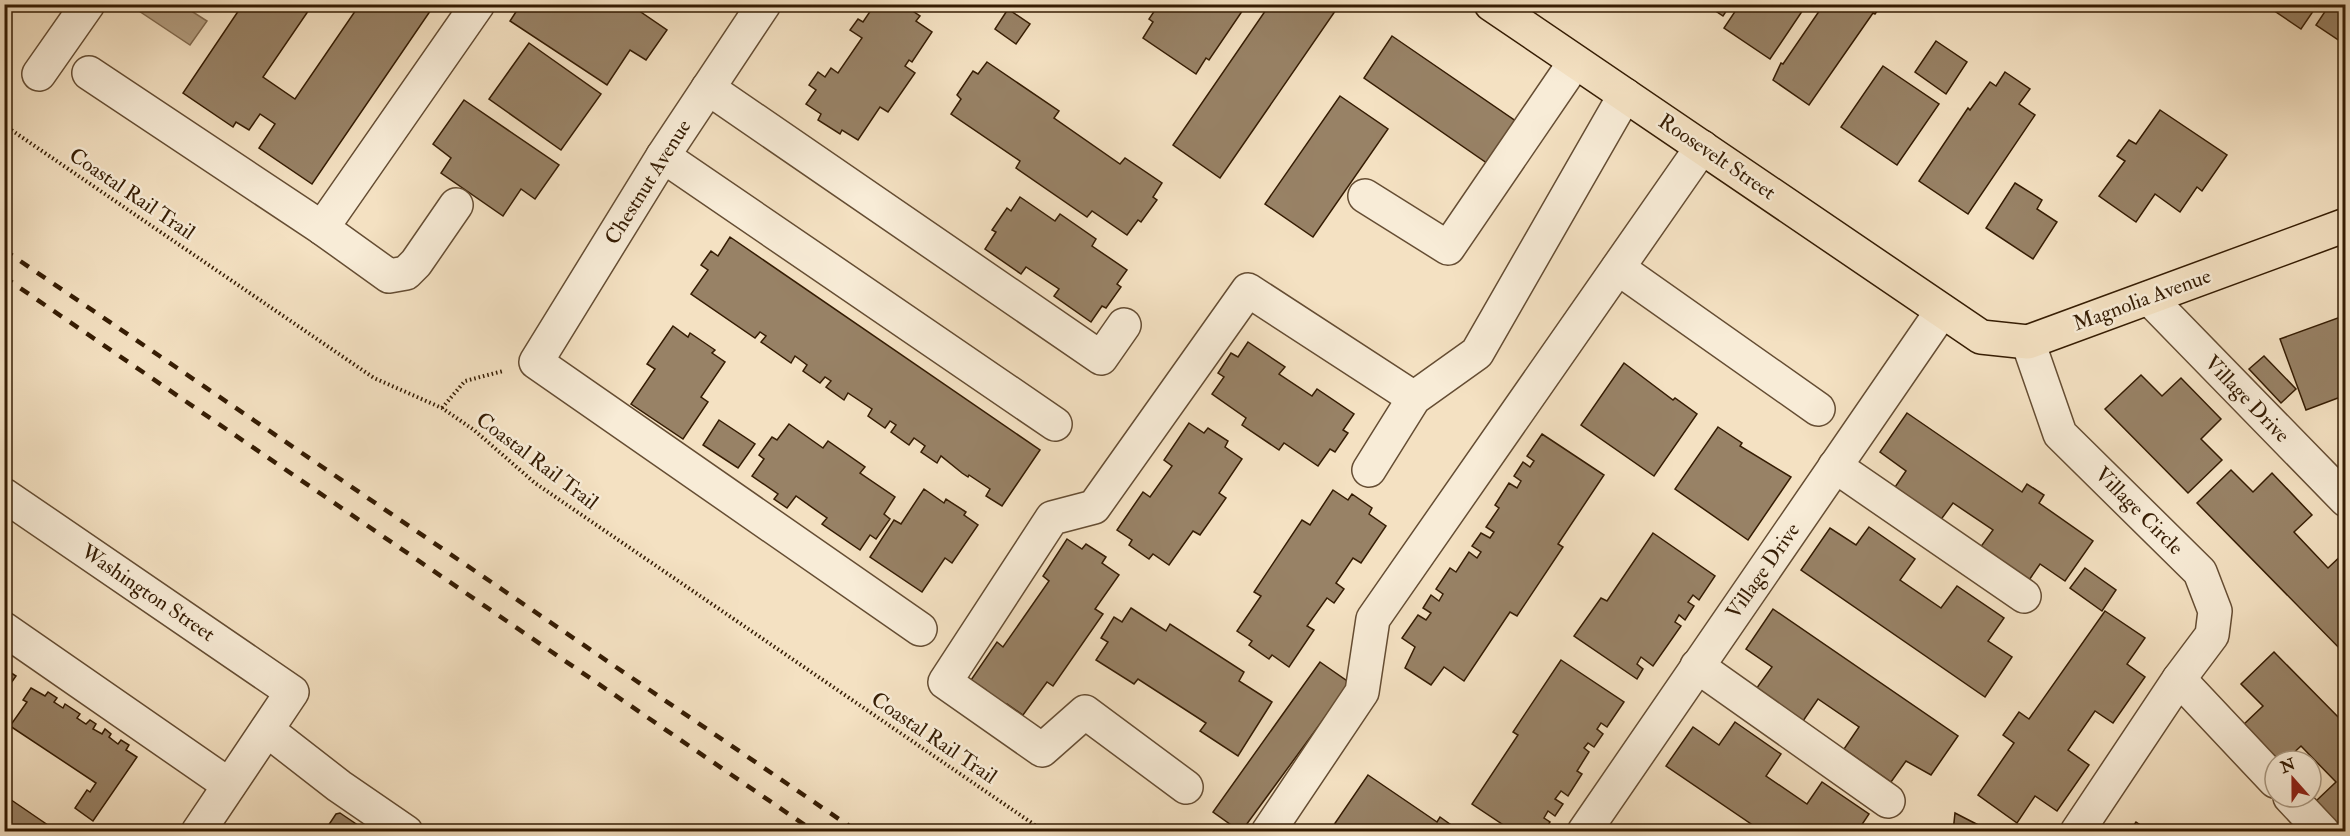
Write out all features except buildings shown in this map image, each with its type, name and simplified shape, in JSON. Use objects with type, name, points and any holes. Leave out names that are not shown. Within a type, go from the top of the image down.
[{"type":"main road","name":"Roosevelt Street","points":[[1491,4],[1942,311]]},
{"type":"main road","name":"Magnolia Avenue","points":[[1942,311],[1981,337],[2028,342],[2346,225]]},
{"type":"street","points":[[39,74],[88,4]]},
{"type":"street","points":[[322,228],[478,4]]},
{"type":"street","name":"Chestnut Avenue","points":[[537,362],[663,156],[764,4]]},
{"type":"street","points":[[1365,196],[1448,248],[1575,62]]},
{"type":"street","points":[[89,73],[322,228],[389,276],[406,273],[416,263],[456,205]]},
{"type":"street","points":[[708,88],[1101,358],[1124,325]]},
{"type":"street","points":[[1369,470],[1414,398],[1477,352],[1624,95]]},
{"type":"street","points":[[1268,831],[1362,692],[1373,619],[1702,147]]},
{"type":"street","points":[[663,156],[1055,424]]},
{"type":"street","points":[[1618,268],[1818,409]]},
{"type":"street","points":[[1186,787],[1085,712],[1042,750],[945,682],[1052,518],[1095,507],[1248,290],[1414,398]]},
{"type":"street","name":"Village Drive","points":[[2149,298],[2346,500]]},
{"type":"street","name":"Village Drive","points":[[1584,831],[1942,311]]},
{"type":"street","name":"Village Circle","points":[[2028,342],[2060,434],[2200,572],[2215,611],[2212,635],[2076,831]]},
{"type":"street","points":[[537,362],[920,629]]},
{"type":"street","points":[[1835,466],[2024,596]]},
{"type":"street","name":"Washington Street","points":[[4,495],[292,692],[267,730]]},
{"type":"street","points":[[4,629],[229,785]]},
{"type":"street","points":[[1697,666],[1888,801]]},
{"type":"street","points":[[2179,680],[2263,768]]},
{"type":"street","points":[[198,831],[267,730],[339,786],[405,831]]},
{"type":"street","points":[[2302,809],[2323,831]]},
{"type":"path","name":"Coastal Rail Trail","points":[[4,125],[374,378],[442,408],[474,430],[536,483],[1045,831]]},
{"type":"path","points":[[442,408],[465,381],[537,362]]},
{"type":"shaded area","points":[[130,5],[182,5],[207,21],[190,45]]},
{"type":"railway","points":[[4,250],[858,832]]},
{"type":"railway","points":[[4,277],[815,832]]}]
